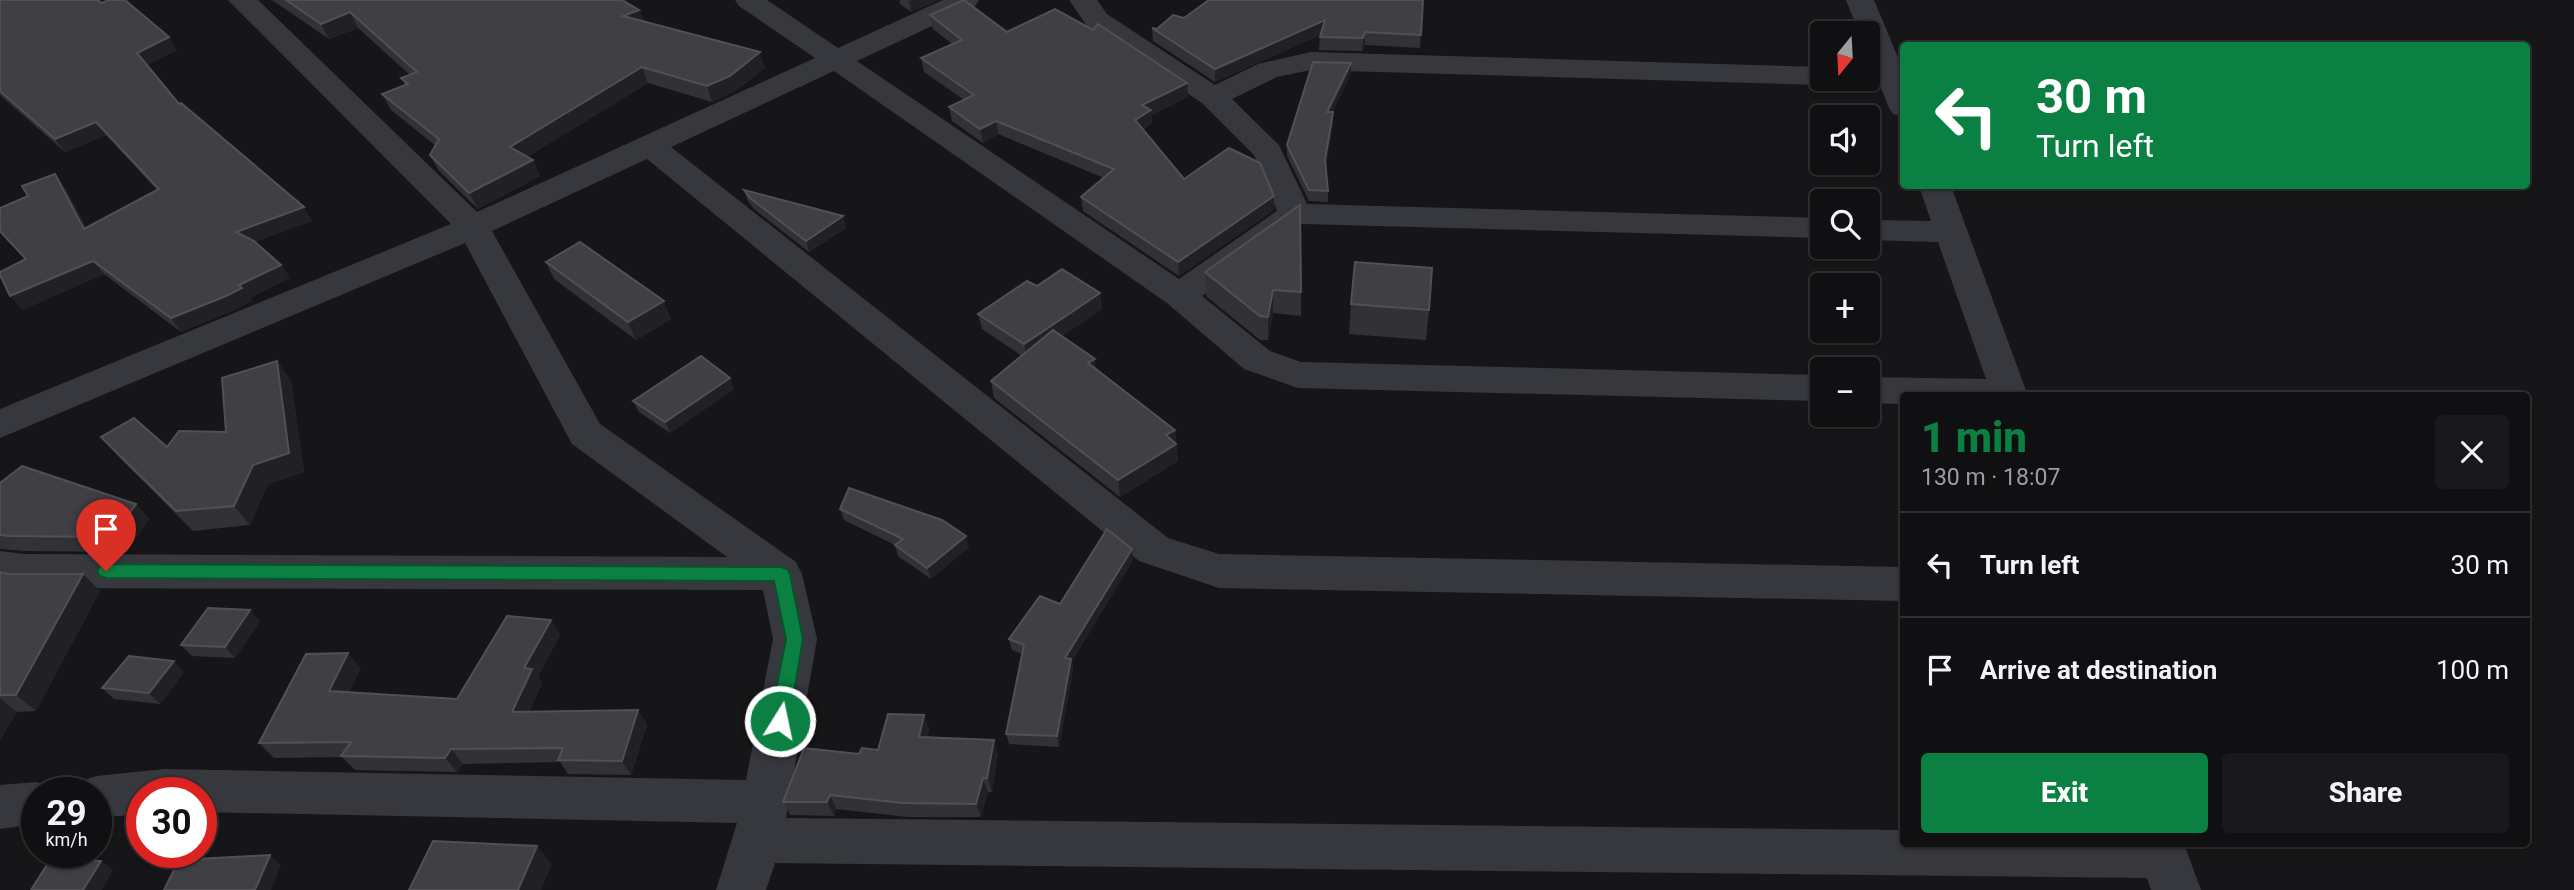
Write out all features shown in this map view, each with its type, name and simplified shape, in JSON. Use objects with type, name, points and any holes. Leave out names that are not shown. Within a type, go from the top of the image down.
[{"type":"street","points":[[242,0],[473,227],[586,434],[781,574],[794,639],[761,821],[741,890]]},
{"type":"street","points":[[749,0],[1179,296],[1257,360],[1298,375],[1810,388]]},
{"type":"street","points":[[0,424],[473,227],[965,0]]},
{"type":"street","points":[[1083,0],[1097,20],[1213,97],[1269,152],[1295,214]]},
{"type":"street","points":[[1860,0],[1865,21]]},
{"type":"street","points":[[1213,97],[1268,70],[1311,61],[1810,76]]},
{"type":"street","points":[[1880,79],[1900,103]]},
{"type":"street","points":[[649,145],[1154,550],[1219,571],[1900,583]]},
{"type":"street","points":[[1936,189],[2008,392]]},
{"type":"street","points":[[1179,296],[1295,214],[1810,228]]},
{"type":"street","points":[[1880,230],[1951,232]]},
{"type":"street","points":[[1880,390],[1938,392]]},
{"type":"street","points":[[0,567],[25,571],[781,574]]},
{"type":"street","points":[[112,795],[165,790],[761,821],[2167,863]]},
{"type":"street","points":[[0,807],[21,805]]},
{"type":"building","points":[[0,0],[98,0],[101,3],[125,0],[169,37],[137,53],[179,104],[304,207],[236,232],[254,241],[281,265],[239,285],[242,288],[226,296],[171,318],[93,261],[10,296],[0,272],[26,259],[0,231],[0,208],[28,196],[22,186],[55,174],[84,229],[159,189],[96,122],[55,139],[0,91]]},
{"type":"building","points":[[286,0],[622,0],[639,10],[623,16],[760,52],[730,76],[707,86],[642,67],[510,147],[533,160],[469,193],[430,155],[439,139],[382,94],[408,84],[401,78],[417,72],[350,12],[321,24]]},
{"type":"building","points":[[964,0],[1007,32],[1055,9],[1093,30],[1098,24],[1187,83],[1142,105],[1151,110],[1135,120],[1184,179],[1229,148],[1260,163],[1274,196],[1178,262],[1081,197],[1114,169],[996,121],[980,129],[949,107],[974,95],[921,58],[962,40],[930,15]]},
{"type":"building","points":[[1209,0],[1423,0],[1421,35],[1365,32],[1363,38],[1320,37],[1325,20],[1215,69],[1152,28],[1157,29],[1173,15],[1184,18]]},
{"type":"building","points":[[1313,62],[1351,63],[1327,112],[1333,112],[1325,160],[1328,191],[1309,190],[1287,145]]},
{"type":"building","points":[[744,190],[843,216],[806,241],[750,198]]},
{"type":"building","points":[[1300,205],[1301,292],[1273,290],[1268,317],[1260,316],[1205,272]]},
{"type":"building","points":[[580,242],[664,301],[628,322],[546,262]]},
{"type":"building","points":[[1355,262],[1432,268],[1429,310],[1351,304]]},
{"type":"building","points":[[1062,269],[1100,293],[1024,344],[978,314],[1027,281],[1037,286]]},
{"type":"building","points":[[1053,330],[1095,359],[1088,363],[1175,430],[1166,435],[1176,444],[1118,480],[991,381]]},
{"type":"building","points":[[701,356],[730,378],[665,422],[633,401]]},
{"type":"building","points":[[277,361],[289,453],[253,465],[234,506],[176,511],[101,437],[134,418],[167,447],[179,431],[226,432],[222,378]]},
{"type":"building","points":[[22,466],[136,504],[113,537],[0,535],[0,483]]},
{"type":"building","points":[[849,488],[942,520],[966,536],[927,568],[895,545],[903,539],[840,509]]},
{"type":"building","points":[[1107,529],[1132,549],[1065,658],[1071,659],[1057,736],[1006,734],[1024,645],[1009,639],[1040,596],[1060,604]]},
{"type":"building","points":[[0,572],[83,574],[16,695],[0,695]]},
{"type":"building","points":[[208,608],[250,610],[225,647],[181,645]]},
{"type":"building","points":[[507,616],[551,620],[524,668],[532,669],[512,712],[638,710],[622,761],[558,760],[563,748],[451,749],[445,758],[341,756],[351,742],[259,743],[306,654],[348,653],[329,691],[457,699]]},
{"type":"building","points":[[129,656],[174,661],[149,693],[102,688]]},
{"type":"building","points":[[888,714],[924,715],[919,737],[994,740],[987,778],[983,778],[976,804],[903,803],[830,795],[827,802],[783,802],[804,748],[859,754],[862,748],[878,750]]},
{"type":"building","points":[[433,841],[537,846],[518,890],[409,890]]},
{"type":"building","points":[[270,855],[255,890],[164,890],[175,868],[217,868],[217,858]]},
{"type":"building","points":[[45,868],[97,868],[83,890],[31,890]]},
{"type":"route","points":[[106,571],[781,574],[794,639],[780,721]]}]
